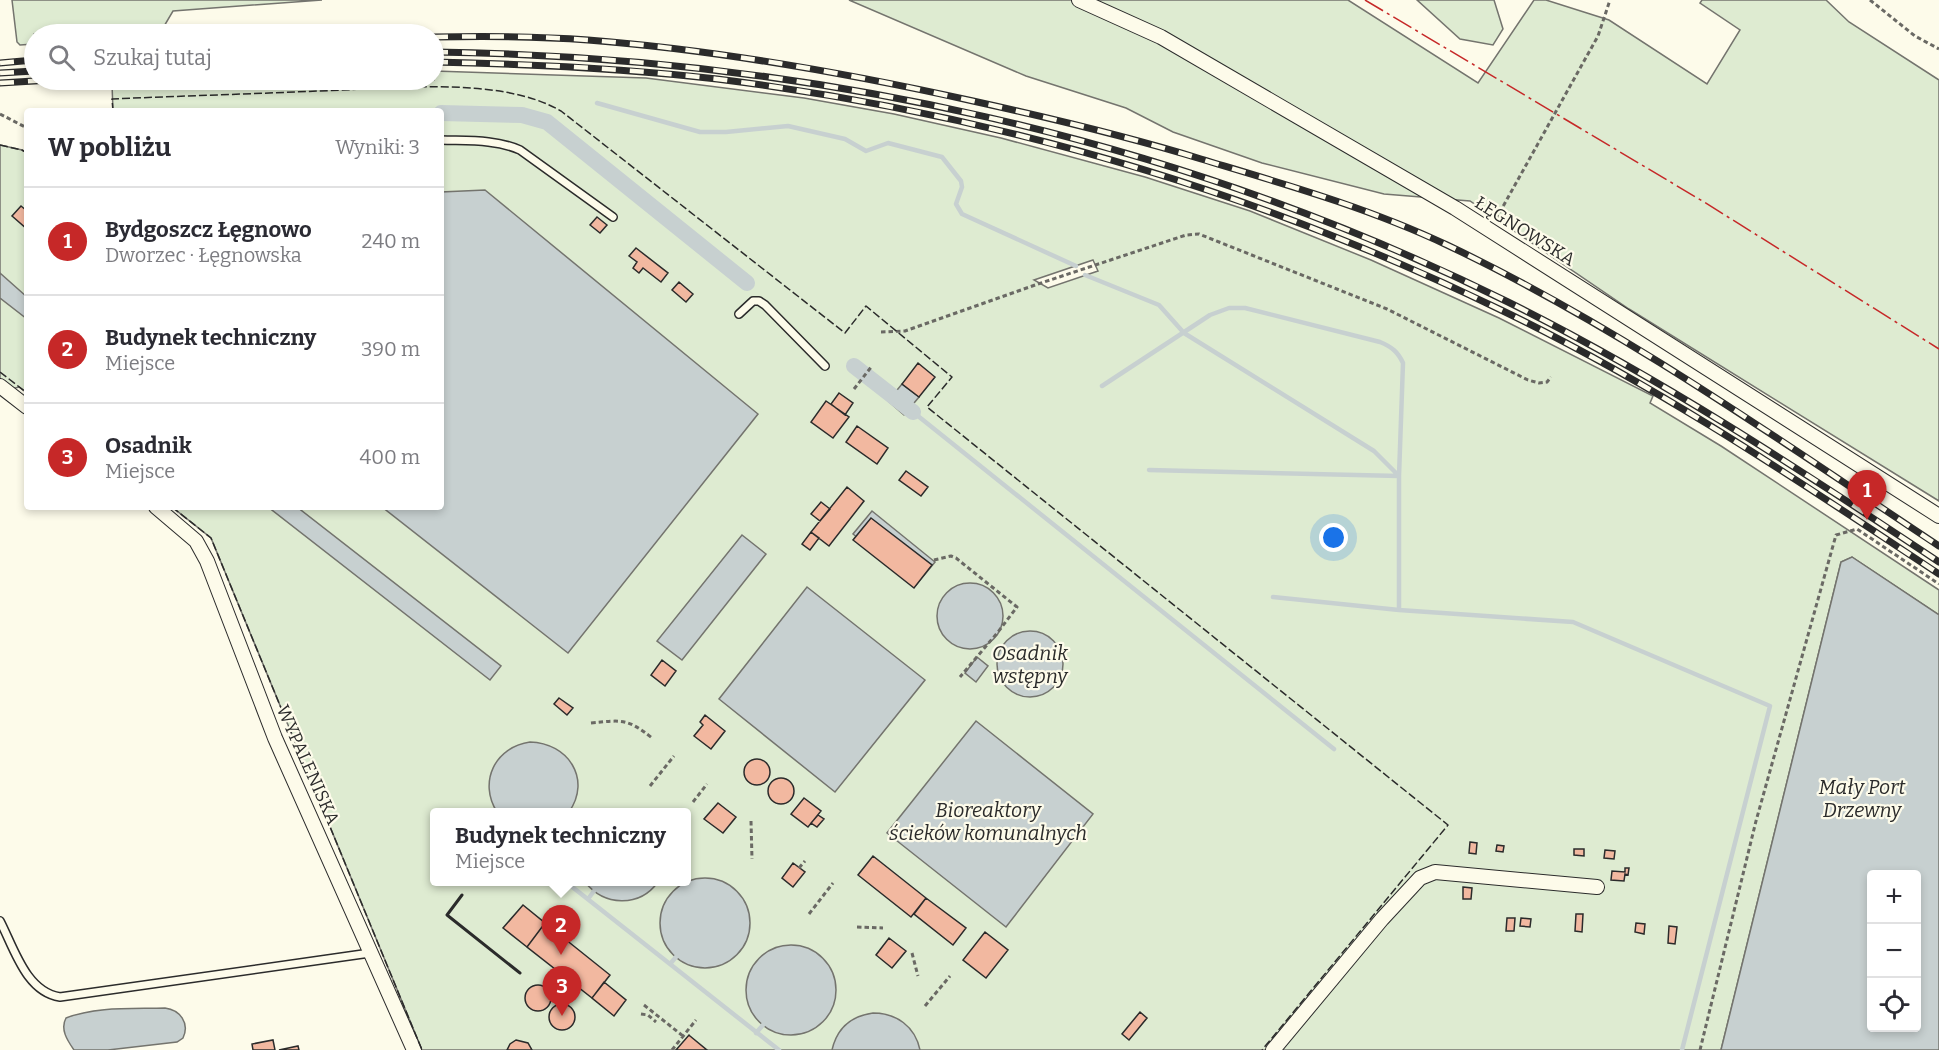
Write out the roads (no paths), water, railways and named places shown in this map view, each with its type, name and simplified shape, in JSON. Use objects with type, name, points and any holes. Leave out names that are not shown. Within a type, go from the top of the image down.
[{"type":"street","name":"ŁĘGNOWSKA","points":[[1079,0],[1161,37],[1490,230],[1939,516]]},
{"type":"street","points":[[0,386],[24,405]]},
{"type":"street","name":"WYPALENISKA","points":[[160,510],[196,541],[207,561],[275,738],[414,1050]]},
{"type":"street","points":[[1273,1050],[1382,919],[1420,878],[1435,872],[1597,887]]},
{"type":"lane","points":[[444,140],[484,141],[520,150],[613,217]]},
{"type":"lane","points":[[739,314],[753,301],[765,304],[825,366]]},
{"type":"lane","points":[[0,921],[32,981],[44,992],[60,997],[370,953]]},
{"type":"water","points":[[485,190],[758,414],[568,653],[386,510],[444,510],[444,192]]},
{"type":"water","points":[[0,273],[24,294],[24,317],[0,298]]},
{"type":"water","points":[[902,384],[919,397],[904,415],[888,401]]},
{"type":"water","points":[[272,510],[301,510],[501,666],[490,680]]},
{"type":"water","points":[[872,511],[935,562],[916,585],[853,534]]},
{"type":"water","points":[[742,535],[766,554],[682,660],[657,641]]},
{"type":"water","name":"Mały Port Drzewny","points":[[1852,557],[1939,615],[1939,1050],[1721,1050],[1841,562]]},
{"type":"water","name":"Osadnik wstępny","points":[[970,583],[983,586],[993,593],[1000,603],[1003,616],[1000,629],[993,639],[983,646],[970,649],[957,646],[947,639],[940,629],[937,616],[940,603],[947,593],[957,586]]},
{"type":"water","name":"Bioreaktory ścieków komunalnych","points":[[807,587],[925,680],[835,792],[719,699]]},
{"type":"water","name":"Osadnik wstępny","points":[[1030,631],[1043,634],[1053,641],[1060,651],[1063,664],[1060,677],[1053,687],[1043,694],[1030,697],[1017,694],[1007,687],[1000,677],[997,664],[1000,651],[1007,641],[1017,634]]},
{"type":"water","points":[[977,657],[988,666],[976,682],[965,673]]},
{"type":"water","name":"Bioreaktory ścieków komunalnych","points":[[976,721],[1093,814],[1006,927],[887,833]]},
{"type":"water","points":[[530,742],[544,744],[565,756],[577,776],[578,787],[571,808],[495,808],[489,789],[493,768],[499,758],[518,745]]},
{"type":"water","points":[[696,879],[714,879],[730,886],[742,898],[749,914],[749,932],[742,948],[730,960],[714,967],[696,967],[680,960],[668,948],[661,932],[661,914],[668,898],[680,886],[691,886],[691,881]]},
{"type":"water","points":[[589,886],[654,886],[641,896],[622,901],[602,896]]},
{"type":"water","points":[[791,945],[808,949],[823,958],[832,973],[836,990],[832,1007],[823,1022],[808,1031],[791,1035],[774,1031],[759,1022],[750,1007],[746,990],[750,973],[759,958],[774,949]]},
{"type":"water","points":[[165,1008],[175,1011],[184,1022],[183,1038],[177,1042],[108,1050],[74,1050],[64,1030],[66,1018],[78,1014],[115,1009]]},
{"type":"water","points":[[873,1013],[897,1018],[914,1034],[920,1050],[832,1050],[837,1035],[846,1024],[858,1017]]},
{"type":"waterway","points":[[597,103],[700,132],[788,126],[845,139],[866,151],[888,143],[942,157],[961,181],[962,187],[956,204],[962,214],[1076,266]]},
{"type":"waterway","points":[[444,113],[522,115],[547,122],[747,283]]},
{"type":"waterway","points":[[1085,275],[1159,305],[1184,333],[1374,451],[1399,476],[1399,610],[1573,622],[1770,706],[1682,1050]]},
{"type":"waterway","points":[[1102,386],[1210,315],[1229,308],[1245,308],[1380,342],[1394,350],[1403,363],[1399,476],[1149,470]]},
{"type":"waterway","points":[[854,366],[913,412]]},
{"type":"waterway","points":[[913,412],[1334,749]]},
{"type":"waterway","points":[[1273,597],[1399,610]]},
{"type":"waterway","points":[[571,886],[779,1050]]},
{"type":"waterway","points":[[588,899],[594,891]]},
{"type":"waterway","points":[[670,964],[676,957]]},
{"type":"waterway","points":[[756,1033],[763,1025]]},
{"type":"railway","points":[[444,37],[549,38],[637,44],[733,56],[830,72],[973,101],[1088,128],[1173,151],[1326,198],[1387,219],[1447,245],[1574,312],[1698,386],[1939,546]]},
{"type":"railway","points":[[444,52],[573,57],[712,70],[849,90],[985,117],[1119,151],[1251,194],[1381,244],[1508,302],[1564,331],[1728,425],[1939,562]]},
{"type":"railway","points":[[0,63],[24,61]]},
{"type":"railway","points":[[444,62],[611,69],[717,79],[819,94],[1019,135],[1118,162],[1216,193],[1313,228],[1408,267],[1558,339],[1670,401],[1724,434],[1939,574]]},
{"type":"railway","points":[[0,73],[24,72]]},
{"type":"railway","points":[[0,83],[24,82]]},
{"type":"place","name":"Bydgoszcz Łęgnowo","points":[[1867,520]]},
{"type":"place","name":"Budynek techniczny","points":[[561,955]]},
{"type":"place","name":"Osadnik","points":[[562,1016]]}]
